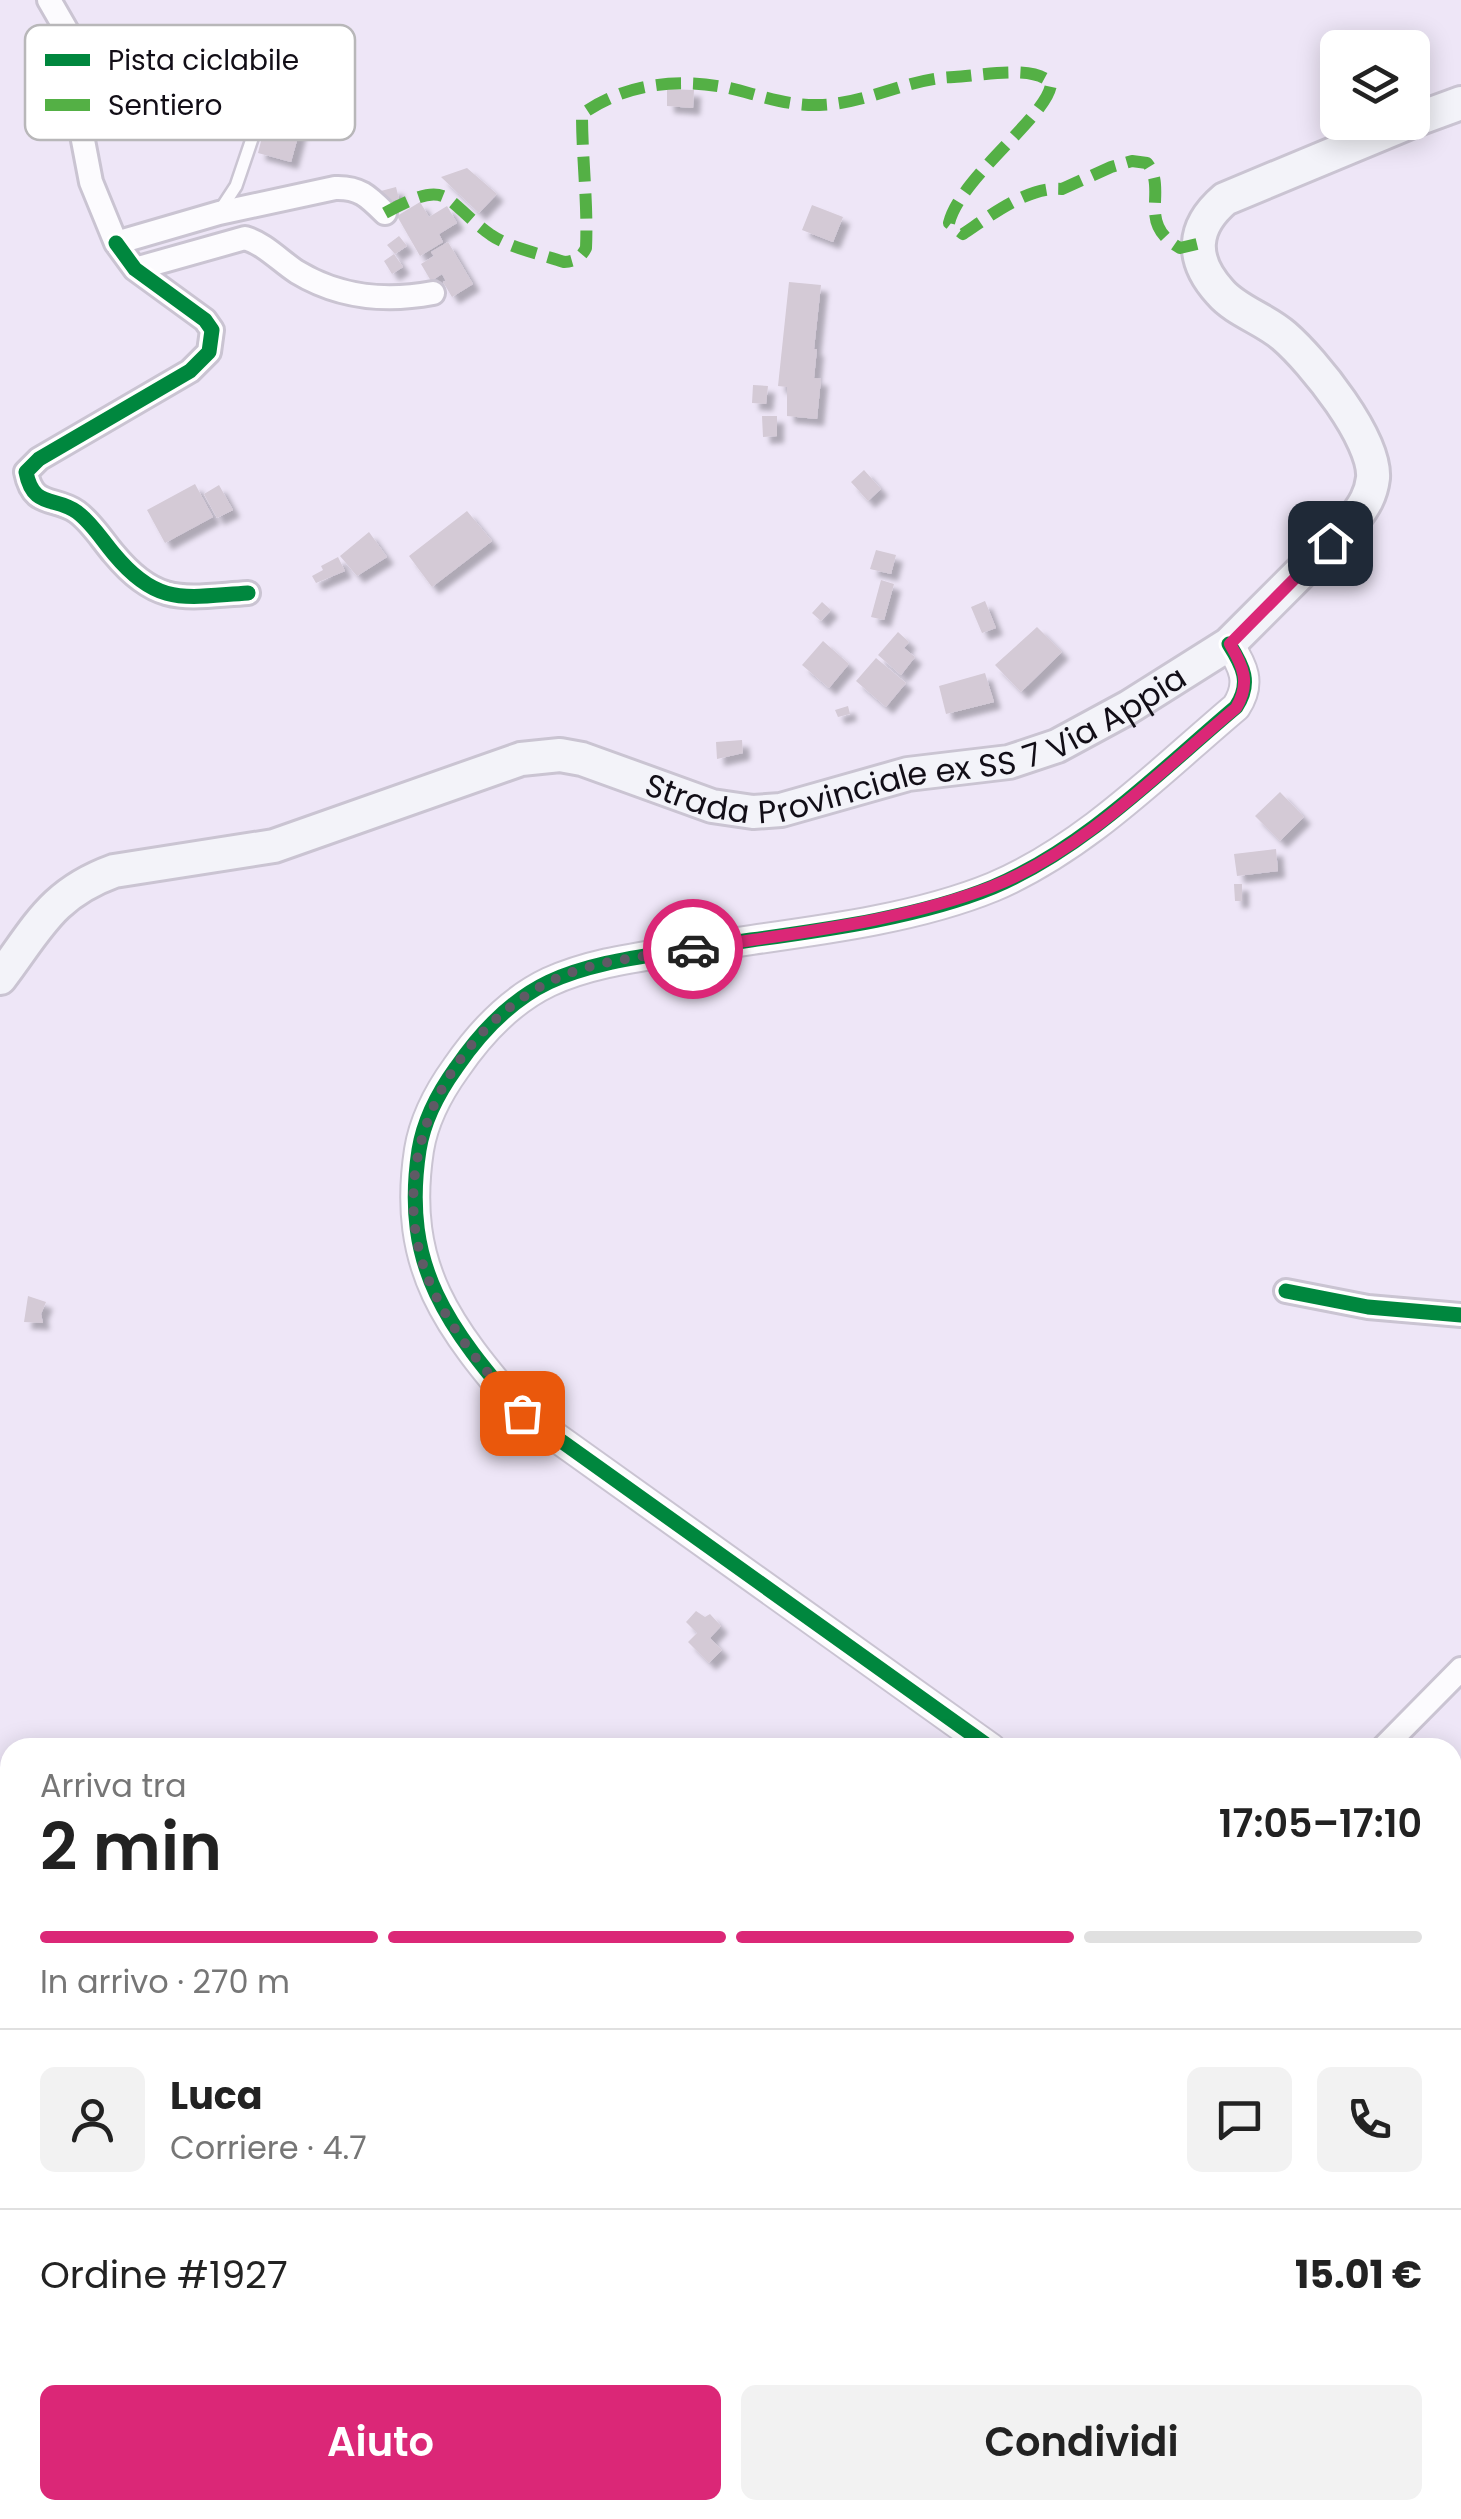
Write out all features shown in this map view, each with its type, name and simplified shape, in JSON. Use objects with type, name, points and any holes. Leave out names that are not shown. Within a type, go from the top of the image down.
[{"type":"main road","name":"Strada Provinciale ex SS 7 Via Appia","points":[[1430,115],[1461,103]]},
{"type":"main road","name":"Strada Provinciale ex SS 7 Via Appia","points":[[0,978],[59,901],[94,878],[114,871],[274,846],[521,758],[560,755],[582,759],[712,806],[753,812],[781,810],[908,774],[1010,762],[1057,746],[1129,707],[1230,644],[1368,501],[1374,474],[1354,422],[1304,354],[1281,332],[1221,294],[1203,266],[1198,244],[1202,223],[1225,199],[1368,140]]},
{"type":"street","points":[[49,0],[64,25]]},
{"type":"street","points":[[83,140],[91,182],[116,243],[135,268],[205,320],[213,340],[208,352],[190,371],[39,459],[26,472],[29,485],[48,502],[74,509],[133,577],[155,591],[174,596],[248,593]]},
{"type":"street","points":[[116,243],[218,213],[301,194],[354,187],[385,212]]},
{"type":"street","points":[[135,268],[245,238],[256,241],[297,272],[334,291],[398,300],[434,293]]},
{"type":"street","points":[[977,1738],[522,1413],[472,1355],[426,1274],[416,1231],[414,1184],[422,1132],[438,1094],[496,1016],[547,983],[601,964],[916,910],[992,886],[1052,855],[1100,822],[1236,708],[1245,688],[1244,668],[1230,644]]},
{"type":"street","points":[[1286,1291],[1368,1306],[1461,1315]]},
{"type":"street","points":[[1394,1738],[1461,1668]]},
{"type":"lane","points":[[218,213],[236,186],[252,140]]},
{"type":"building","points":[[667,89],[694,90],[693,108],[667,106]]},
{"type":"building","points":[[261,140],[297,140],[291,162],[258,153]]},
{"type":"building","points":[[467,168],[497,194],[479,213],[441,177]]},
{"type":"building","points":[[396,187],[399,199],[380,204],[377,192]]},
{"type":"building","points":[[420,202],[429,217],[447,206],[457,223],[439,234],[443,242],[420,256],[397,216]]},
{"type":"building","points":[[812,205],[843,217],[833,242],[802,230]]},
{"type":"building","points":[[399,236],[407,246],[395,254],[387,245]]},
{"type":"building","points":[[448,242],[473,284],[452,297],[442,274],[431,281],[421,264]]},
{"type":"building","points":[[394,254],[403,267],[392,274],[384,261]]},
{"type":"building","points":[[789,282],[821,285],[814,349],[814,378],[821,379],[817,419],[787,416],[787,387],[778,386]]},
{"type":"building","points":[[753,385],[768,386],[766,404],[752,403]]},
{"type":"building","points":[[762,416],[777,416],[777,436],[763,437]]},
{"type":"building","points":[[864,470],[881,489],[868,501],[851,482]]},
{"type":"building","points":[[195,484],[213,517],[165,543],[147,510]]},
{"type":"building","points":[[219,485],[233,510],[217,518],[204,494]]},
{"type":"building","points":[[467,511],[492,541],[432,587],[409,556]]},
{"type":"building","points":[[369,532],[387,557],[357,576],[340,556]]},
{"type":"building","points":[[876,550],[896,555],[891,574],[870,569]]},
{"type":"building","points":[[338,557],[345,571],[316,583],[312,576]]},
{"type":"building","points":[[881,580],[894,584],[884,620],[871,617]]},
{"type":"building","points":[[985,601],[996,628],[982,633],[971,607]]},
{"type":"building","points":[[822,602],[831,610],[821,621],[812,613]]},
{"type":"building","points":[[1037,627],[1062,652],[1021,692],[995,665]]},
{"type":"building","points":[[898,632],[909,642],[904,648],[915,657],[901,675],[878,655]]},
{"type":"building","points":[[823,641],[849,664],[829,688],[802,665]]},
{"type":"building","points":[[876,658],[906,683],[886,707],[856,681]]},
{"type":"building","points":[[985,673],[994,702],[946,714],[939,686]]},
{"type":"building","points":[[848,706],[850,714],[838,717],[835,710]]},
{"type":"building","points":[[742,740],[743,753],[717,759],[716,742]]},
{"type":"building","points":[[1280,792],[1304,817],[1280,841],[1255,816]]},
{"type":"building","points":[[1276,849],[1278,871],[1237,876],[1234,854]]},
{"type":"building","points":[[1234,884],[1242,884],[1242,901],[1235,901]]},
{"type":"building","points":[[28,1296],[46,1302],[41,1314],[43,1323],[24,1322]]},
{"type":"building","points":[[696,1611],[705,1617],[710,1614],[721,1626],[710,1638],[722,1650],[709,1663],[688,1642],[697,1633],[686,1622]]},
{"type":"marked path","points":[[385,213],[435,194],[453,202],[499,240],[571,261],[586,248],[582,114],[616,95],[652,86],[690,83],[784,102],[837,104],[937,78],[1019,72],[1043,77],[1051,83],[1047,96],[970,186],[949,223],[963,234],[1023,197],[1062,189],[1132,161],[1147,163],[1153,174],[1159,228],[1180,248],[1197,244]]},
{"type":"cycle path","points":[[116,243],[135,269],[205,320],[212,330],[209,352],[190,371],[39,459],[26,472],[29,484],[39,497],[82,516],[130,571],[159,591],[190,596],[248,593]]},
{"type":"cycle path","points":[[977,1738],[522,1413],[453,1324],[424,1263],[415,1192],[421,1139],[449,1077],[475,1042],[508,1008],[549,982],[618,961],[883,919],[958,900],[1027,871],[1090,830],[1236,707],[1245,682],[1229,644]]},
{"type":"cycle path","points":[[1286,1291],[1368,1307],[1461,1315]]},
{"type":"way so far","points":[[522,1413],[472,1355],[426,1274],[416,1231],[414,1184],[422,1132],[438,1094],[496,1016],[547,983],[601,964],[693,949]]},
{"type":"route","points":[[693,949],[916,910],[992,886],[1052,855],[1100,822],[1236,708],[1245,688],[1244,668],[1230,644],[1330,543]]}]
